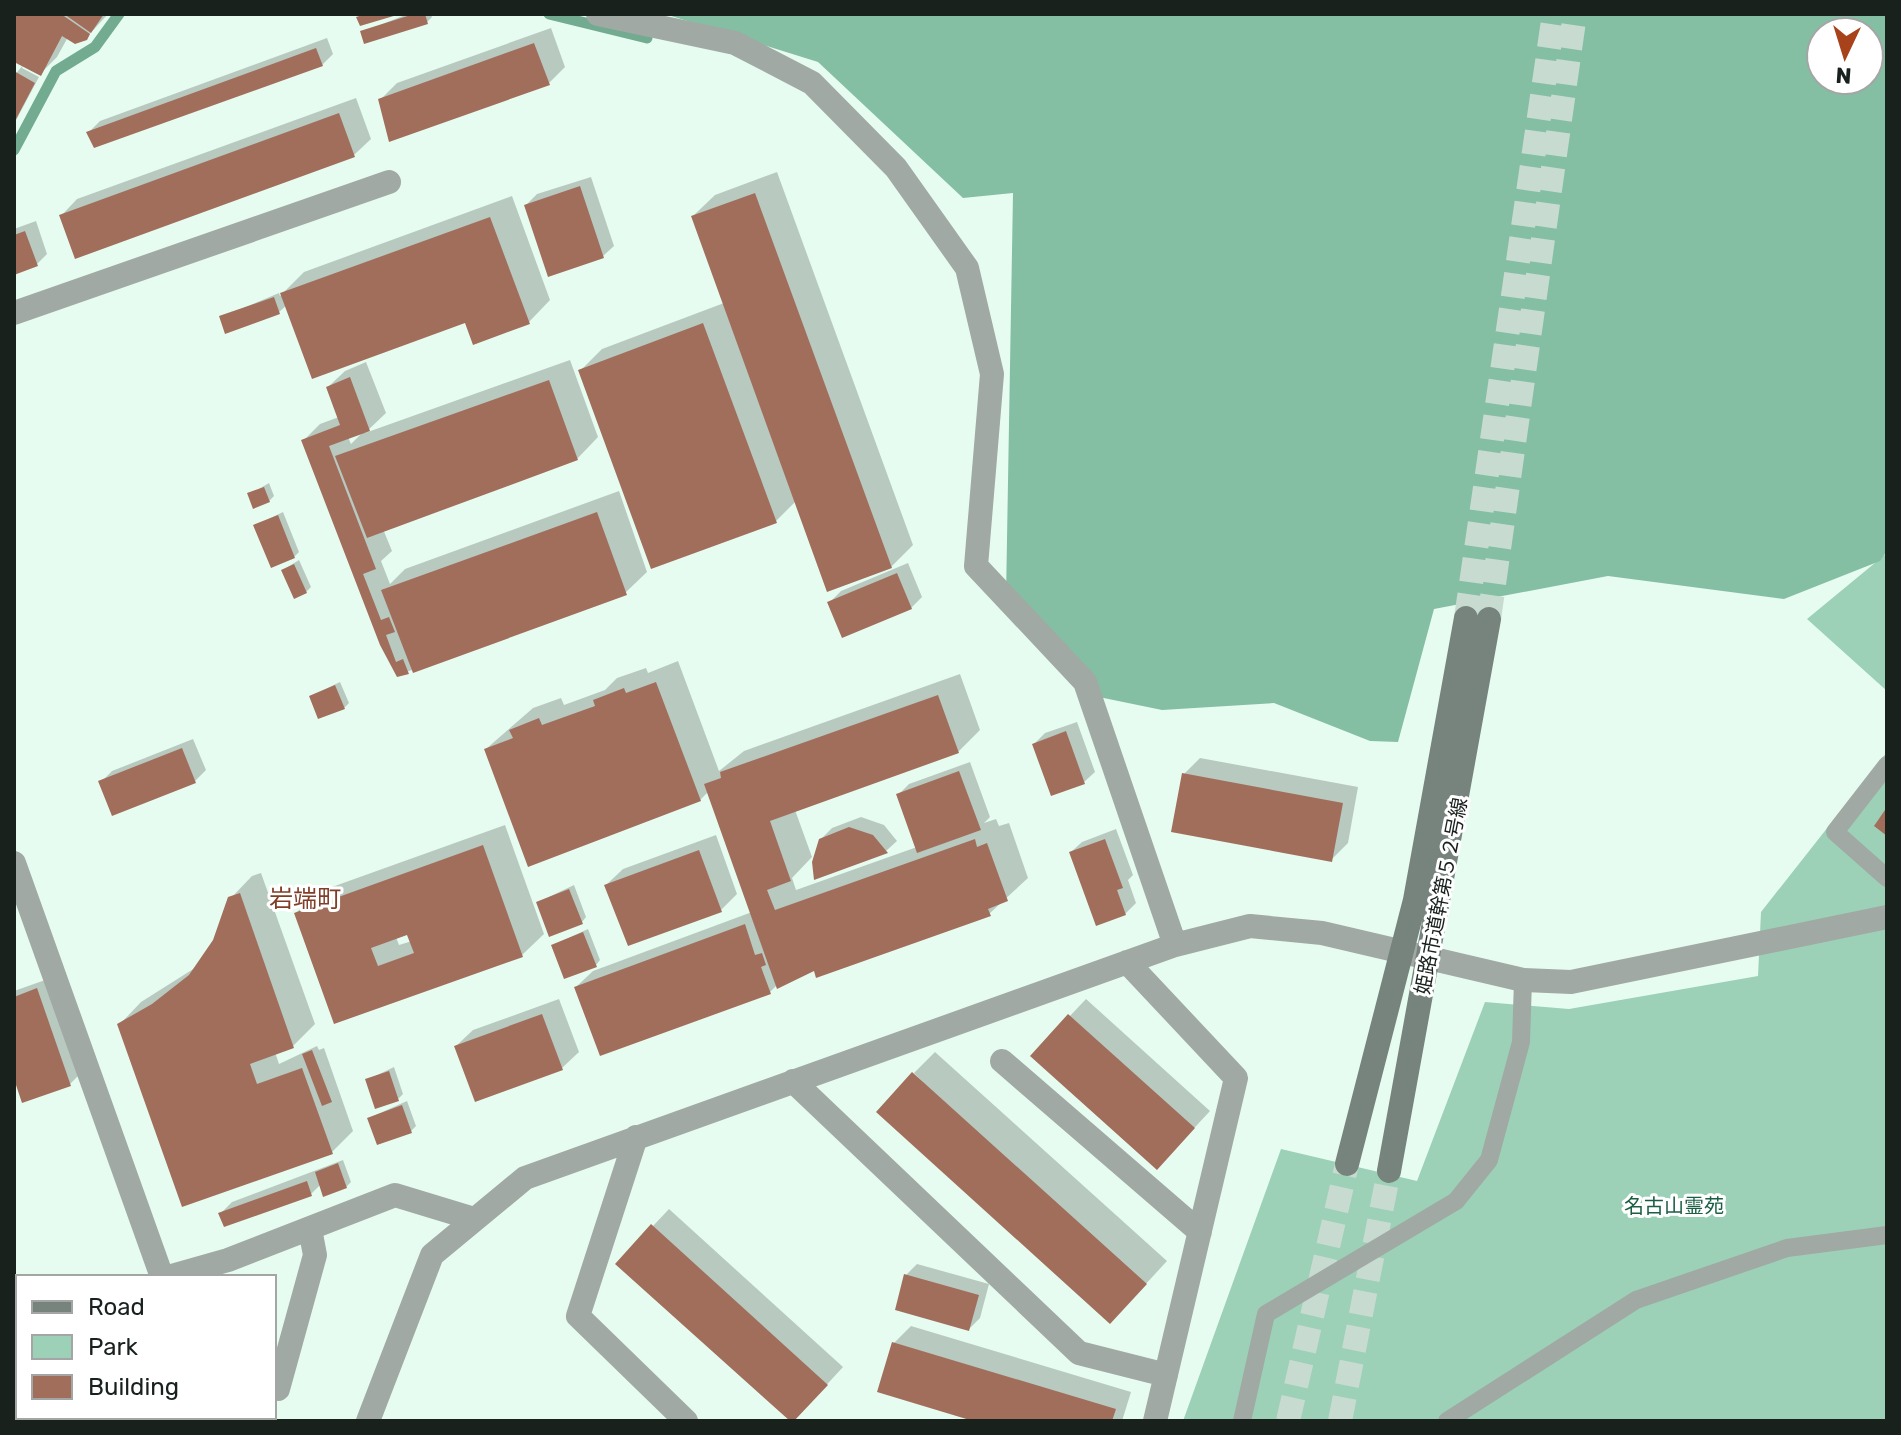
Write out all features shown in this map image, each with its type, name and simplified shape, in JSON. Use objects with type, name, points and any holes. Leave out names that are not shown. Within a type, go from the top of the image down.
[{"type":"street","points":[[598,14],[735,43],[812,83],[896,168],[967,268],[992,374],[976,566],[1085,682],[1175,945]]},
{"type":"street","points":[[14,313],[389,182]]},
{"type":"street","name":"姫路市道幹第５２号線","points":[[1347,1164],[1415,900],[1478,618],[1389,1171]]},
{"type":"street","points":[[14,866],[164,1275]]},
{"type":"street","points":[[368,1421],[432,1255],[525,1178],[1175,945],[1250,926],[1322,933],[1523,980],[1571,982],[1887,917]]},
{"type":"street","points":[[1127,962],[1236,1078],[1155,1421]]},
{"type":"street","points":[[1002,1061],[1200,1232]]},
{"type":"street","points":[[793,1081],[1079,1353],[1166,1375]]},
{"type":"street","points":[[636,1137],[578,1316],[686,1421]]},
{"type":"street","points":[[179,1275],[226,1268],[310,1229],[395,1195],[474,1219]]},
{"type":"street","points":[[278,1389],[315,1255],[310,1229]]},
{"type":"lane","points":[[1887,765],[1835,832],[1887,878]]},
{"type":"lane","points":[[1242,1421],[1266,1314],[1456,1201],[1489,1160],[1521,1042],[1523,980]]},
{"type":"lane","points":[[1447,1421],[1636,1300],[1787,1248],[1887,1235]]},
{"type":"green space","points":[[665,14],[1887,14],[1887,551],[1880,561],[1784,599],[1608,576],[1434,609],[1398,742],[1370,741],[1274,703],[1162,710],[1094,696],[1006,597],[1013,193],[963,198],[818,62]]},
{"type":"green space","points":[[1887,553],[1887,691],[1807,619]]},
{"type":"green space","name":"名古山霊苑","points":[[1887,752],[1887,1421],[1183,1421],[1281,1149],[1417,1181],[1485,1002],[1569,1009],[1758,976],[1761,912]]},
{"type":"building","points":[[14,14],[61,14],[90,34],[87,40],[75,44],[62,36],[41,76],[14,62]]},
{"type":"building","points":[[64,14],[104,14],[91,33]]},
{"type":"building","points":[[366,14],[397,15],[360,26],[356,17]]},
{"type":"building","points":[[414,14],[425,14],[428,24],[364,44],[360,31]]},
{"type":"building","points":[[534,43],[550,85],[389,142],[378,99]]},
{"type":"building","points":[[316,48],[323,66],[94,148],[86,132]]},
{"type":"building","points":[[14,71],[35,83],[14,123]]},
{"type":"building","points":[[339,113],[355,157],[75,259],[59,215]]},
{"type":"building","points":[[580,186],[604,258],[548,277],[524,205]]},
{"type":"building","points":[[755,193],[892,568],[827,592],[691,216]]},
{"type":"building","points":[[490,217],[530,324],[473,345],[465,323],[312,379],[280,293]]},
{"type":"building","points":[[25,231],[38,266],[14,275],[14,235]]},
{"type":"building","points":[[274,297],[280,314],[225,334],[219,316]]},
{"type":"building","points":[[703,323],[777,523],[651,569],[578,370]]},
{"type":"building","points":[[350,377],[370,431],[329,446],[376,569],[363,574],[381,620],[389,617],[395,632],[386,635],[396,662],[403,659],[409,674],[397,677],[380,645],[301,440],[340,425],[326,387]]},
{"type":"building","points":[[549,380],[578,460],[367,538],[335,456]]},
{"type":"building","points":[[264,487],[270,502],[253,509],[247,493]]},
{"type":"building","points":[[597,512],[627,595],[413,673],[381,590]]},
{"type":"building","points":[[278,515],[295,558],[271,568],[253,525]]},
{"type":"building","points":[[294,564],[307,593],[294,599],[281,570]]},
{"type":"building","points":[[897,573],[912,609],[842,638],[827,602]]},
{"type":"building","points":[[656,682],[701,801],[528,867],[484,749],[513,738],[509,730],[539,718],[542,725],[595,706],[593,700],[624,688],[626,693]]},
{"type":"building","points":[[335,685],[345,709],[318,719],[309,696]]},
{"type":"building","points":[[938,695],[959,753],[770,821],[791,881],[767,890],[775,910],[975,839],[977,847],[987,843],[1008,901],[988,909],[991,916],[816,978],[814,971],[777,989],[704,784],[721,778],[720,772]]},
{"type":"building","points":[[1066,731],[1085,784],[1051,796],[1032,744]]},
{"type":"building","points":[[182,748],[196,783],[112,816],[98,781]]},
{"type":"building","points":[[959,771],[981,830],[917,853],[896,794]]},
{"type":"building","points":[[1182,773],[1343,803],[1332,862],[1171,832]]},
{"type":"building","points":[[1887,807],[1887,836],[1874,826]]},
{"type":"building","points":[[849,827],[873,835],[888,853],[814,880],[812,862],[819,839]]},
{"type":"building","points":[[1105,839],[1123,888],[1117,890],[1126,915],[1096,926],[1069,852]]},
{"type":"building","points":[[483,845],[523,957],[334,1024],[294,913]],"holes":[[[407,935],[414,953],[378,966],[371,948]]]},
{"type":"building","points":[[699,850],[722,912],[628,946],[604,885]]},
{"type":"building","points":[[569,889],[583,924],[549,937],[536,902]]},
{"type":"building","points":[[240,893],[294,1048],[250,1064],[257,1084],[302,1068],[333,1154],[182,1207],[117,1024],[152,1004],[189,975],[213,940],[228,897]]},
{"type":"building","points":[[745,924],[755,955],[762,953],[766,965],[761,967],[771,994],[600,1056],[574,987]]},
{"type":"building","points":[[583,932],[597,967],[564,979],[551,945]]},
{"type":"building","points":[[37,988],[71,1086],[22,1103],[14,1079],[14,997]]},
{"type":"building","points":[[542,1014],[563,1070],[475,1102],[454,1046]]},
{"type":"building","points":[[1068,1014],[1195,1128],[1157,1170],[1030,1056]]},
{"type":"building","points":[[312,1050],[332,1102],[322,1106],[302,1054]]},
{"type":"building","points":[[389,1071],[399,1101],[375,1109],[365,1079]]},
{"type":"building","points":[[912,1072],[1147,1284],[1110,1324],[876,1112]]},
{"type":"building","points":[[402,1105],[412,1133],[377,1145],[367,1118]]},
{"type":"building","points":[[338,1163],[347,1188],[323,1197],[315,1172]]},
{"type":"building","points":[[307,1181],[312,1196],[224,1227],[218,1213]]},
{"type":"building","points":[[651,1224],[828,1385],[794,1421],[790,1421],[615,1264]]},
{"type":"building","points":[[904,1274],[979,1295],[969,1331],[895,1310]]},
{"type":"building","points":[[892,1342],[1116,1409],[1112,1421],[973,1421],[877,1392]]},
{"type":"waterway","points":[[14,150],[56,71],[95,47],[119,14]]},
{"type":"waterway","points":[[549,14],[647,38]]},
{"type":"tunnel","points":[[1466,618],[1554,14]]},
{"type":"tunnel","points":[[1489,619],[1575,14]]},
{"type":"tunnel","points":[[1288,1421],[1347,1164]]},
{"type":"tunnel","points":[[1340,1421],[1389,1171]]},
{"type":"district","name":"岩端町","points":[[305,899]]}]
